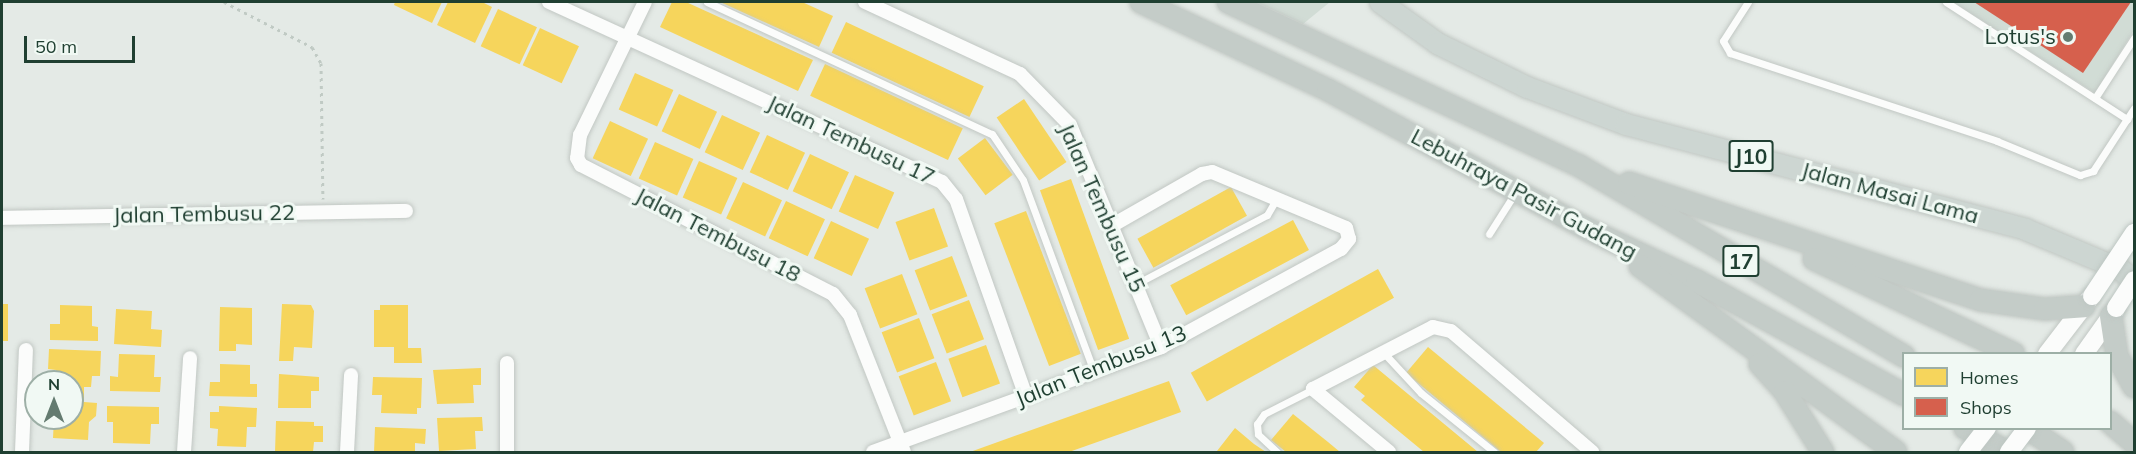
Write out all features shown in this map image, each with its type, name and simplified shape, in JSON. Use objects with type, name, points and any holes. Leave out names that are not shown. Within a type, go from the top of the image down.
[{"type":"highway","name":"Lebuhraya Pasir Gudang","points":[[1141,2],[1328,90],[1589,231],[1697,282],[1902,394]]},
{"type":"highway","name":"Lebuhraya Pasir Gudang","points":[[1228,2],[1578,165],[1902,355]]},
{"type":"highway","points":[[1578,165],[1763,230],[1982,300],[2045,309],[2088,301]]},
{"type":"highway","points":[[1763,230],[1816,261],[2010,352]]},
{"type":"highway","points":[[1589,231],[1701,308],[1896,453]]},
{"type":"highway","points":[[1701,308],[1785,392],[1823,453]]},
{"type":"highway","points":[[2114,312],[2117,356],[2134,387]]},
{"type":"highway","points":[[2112,424],[2134,442]]},
{"type":"highway","points":[[1967,430],[2008,453]]},
{"type":"highway","points":[[2028,430],[2063,453]]},
{"type":"main road","name":"Jalan Masai Lama","points":[[1380,2],[1437,43],[1527,87],[1615,120],[2025,228],[2120,269],[2134,281]]},
{"type":"main road","points":[[2048,352],[2088,301],[2134,233]]},
{"type":"main road","points":[[2085,352],[2134,281]]},
{"type":"main road","points":[[1968,453],[1986,430]]},
{"type":"main road","points":[[2008,453],[2026,430]]},
{"type":"street","name":"Jalan Tembusu 17","points":[[549,2],[942,182],[956,199],[1026,397]]},
{"type":"street","points":[[628,38],[645,2]]},
{"type":"street","name":"Jalan Tembusu 15","points":[[865,2],[1020,74],[1070,125],[1113,225],[1161,347]]},
{"type":"street","name":"Jalan Tembusu 18","points":[[628,38],[580,135],[577,158],[581,165],[833,294],[850,315],[901,448]]},
{"type":"street","points":[[1113,225],[1202,174],[1212,172],[1277,198]]},
{"type":"street","name":"Jalan Tembusu 13","points":[[873,453],[901,448],[1026,397],[1161,347],[1341,249],[1349,239],[1346,228],[1277,198]]},
{"type":"street","name":"Jalan Tembusu 22","points":[[2,218],[406,211]]},
{"type":"street","points":[[1389,453],[1313,389],[1433,327],[1451,330],[1592,453]]},
{"type":"street","points":[[22,453],[26,350]]},
{"type":"street","points":[[184,453],[190,358]]},
{"type":"street","points":[[507,363],[507,453]]},
{"type":"street","points":[[347,453],[351,375]]},
{"type":"lane","points":[[707,2],[992,134],[1023,180],[1094,372]]},
{"type":"lane","points":[[1748,2],[1723,40],[1726,50],[1752,61],[1997,141],[2083,176],[2093,171],[2134,108]]},
{"type":"lane","points":[[1946,2],[2127,119]]},
{"type":"lane","points":[[2095,98],[2134,38]]},
{"type":"lane","points":[[1490,234],[1516,191]]},
{"type":"lane","points":[[1136,284],[1267,215],[1277,198]]},
{"type":"lane","points":[[1383,352],[1421,393],[1494,453]]},
{"type":"lane","points":[[1277,453],[1258,434],[1257,424],[1264,414],[1313,389]]},
{"type":"path","points":[[224,2],[312,47],[321,63],[323,212]]},
{"type":"shaded area","points":[[1256,2],[1330,2],[1303,24]]},
{"type":"shaded area","name":"Lotus's","points":[[1953,2],[2134,2],[2134,30],[2095,93]]},
{"type":"building: Homes","points":[[395,2],[442,2],[432,23],[394,5]]},
{"type":"building: Homes","points":[[448,2],[482,2],[492,7],[475,43],[437,25]]},
{"type":"building: Homes","points":[[672,2],[686,2],[813,60],[798,91],[660,27]]},
{"type":"building: Homes","points":[[720,2],[802,2],[833,16],[819,47]]},
{"type":"building: Homes","points":[[498,9],[537,27],[520,64],[481,46]]},
{"type":"building: Homes","points":[[846,22],[984,86],[969,117],[832,53]]},
{"type":"building: Homes","points":[[540,28],[579,46],[562,83],[523,65]]},
{"type":"building: Homes","points":[[825,64],[963,128],[948,160],[810,96]]},
{"type":"building: Homes","points":[[635,73],[673,90],[657,127],[619,110]]},
{"type":"building: Homes","points":[[679,94],[717,112],[700,149],[662,131]]},
{"type":"building: Homes","points":[[1024,99],[1066,162],[1039,180],[997,117]]},
{"type":"building: Homes","points":[[722,115],[760,133],[743,170],[705,152]]},
{"type":"building: Homes","points":[[610,121],[648,139],[631,176],[593,158]]},
{"type":"building: Homes","points":[[767,135],[805,153],[788,190],[750,172]]},
{"type":"building: Homes","points":[[985,138],[1013,175],[986,195],[958,158]]},
{"type":"building: Homes","points":[[655,142],[693,159],[677,196],[639,179]]},
{"type":"building: Homes","points":[[810,154],[849,172],[832,209],[793,191]]},
{"type":"building: Homes","points":[[699,161],[737,178],[721,215],[683,198]]},
{"type":"building: Homes","points":[[855,175],[894,192],[878,229],[839,212]]},
{"type":"building: Homes","points":[[1071,179],[1129,339],[1098,350],[1040,190]]},
{"type":"building: Homes","points":[[743,182],[782,200],[765,236],[726,218]]},
{"type":"building: Homes","points":[[1231,187],[1247,216],[1153,268],[1137,239]]},
{"type":"building: Homes","points":[[786,201],[825,219],[808,256],[769,238]]},
{"type":"building: Homes","points":[[934,208],[948,247],[909,261],[895,222]]},
{"type":"building: Homes","points":[[1026,211],[1081,354],[1049,366],[994,223]]},
{"type":"building: Homes","points":[[1293,220],[1309,250],[1186,315],[1170,285]]},
{"type":"building: Homes","points":[[831,221],[869,239],[852,276],[814,258]]},
{"type":"building: Homes","points":[[952,256],[967,296],[930,310],[915,270]]},
{"type":"building: Homes","points":[[1378,269],[1394,298],[1207,402],[1191,373]]},
{"type":"building: Homes","points":[[902,274],[917,314],[880,328],[865,288]]},
{"type":"building: Homes","points":[[969,300],[984,339],[947,354],[932,314]]},
{"type":"building: Homes","points":[[2,304],[8,304],[8,341],[2,341]]},
{"type":"building: Homes","points":[[282,304],[311,305],[314,311],[312,348],[294,347],[293,361],[279,361]]},
{"type":"building: Homes","points":[[60,305],[92,306],[92,326],[98,327],[98,341],[50,340],[50,324],[60,324]]},
{"type":"building: Homes","points":[[380,305],[408,305],[408,348],[421,348],[422,363],[394,363],[394,347],[374,347],[374,310],[380,310]]},
{"type":"building: Homes","points":[[220,307],[252,308],[252,345],[236,344],[236,351],[219,351]]},
{"type":"building: Homes","points":[[116,309],[152,311],[151,329],[162,330],[161,347],[114,344]]},
{"type":"building: Homes","points":[[919,318],[934,358],[897,372],[882,332]]},
{"type":"building: Homes","points":[[986,345],[1000,384],[962,397],[948,359]]},
{"type":"building: Homes","points":[[1428,347],[1544,443],[1536,452],[1501,452],[1406,373]]},
{"type":"building: Homes","points":[[49,349],[101,351],[100,376],[92,376],[91,387],[84,387],[84,370],[48,369]]},
{"type":"building: Homes","points":[[119,354],[155,355],[154,377],[161,377],[160,392],[110,391],[110,376],[118,377]]},
{"type":"building: Homes","points":[[936,362],[951,401],[914,416],[899,376]]},
{"type":"building: Homes","points":[[220,364],[250,365],[250,384],[257,384],[257,397],[209,396],[210,382],[220,382]]},
{"type":"building: Homes","points":[[1373,365],[1478,452],[1424,452],[1361,400],[1365,396],[1354,387]]},
{"type":"building: Homes","points":[[481,368],[481,385],[473,385],[474,403],[437,404],[433,370]]},
{"type":"building: Homes","points":[[279,374],[319,377],[319,391],[311,391],[311,408],[278,408]]},
{"type":"building: Homes","points":[[373,377],[422,378],[421,408],[417,408],[417,414],[381,413],[382,395],[372,395]]},
{"type":"building: Homes","points":[[1169,381],[1181,412],[1137,428],[1069,452],[970,452]]},
{"type":"building: Homes","points":[[84,402],[97,403],[96,416],[89,422],[88,440],[53,438],[53,430],[84,430]]},
{"type":"building: Homes","points":[[107,406],[159,407],[159,424],[151,424],[150,444],[113,443],[113,422],[107,422]]},
{"type":"building: Homes","points":[[219,406],[257,408],[256,427],[247,427],[246,447],[217,446],[218,429],[210,428],[210,412],[219,412]]},
{"type":"building: Homes","points":[[1293,414],[1340,452],[1286,452],[1271,440]]},
{"type":"building: Homes","points":[[482,417],[483,431],[475,431],[476,449],[439,451],[437,418]]},
{"type":"building: Homes","points":[[276,421],[314,422],[314,426],[323,426],[323,442],[314,442],[313,452],[275,452]]},
{"type":"building: Homes","points":[[375,427],[426,429],[425,444],[415,443],[415,452],[374,452]]},
{"type":"building: Homes","points":[[1235,428],[1254,444],[1266,452],[1217,451]]},
{"type":"building: Shops","name":"Lotus's","points":[[1974,2],[2131,2],[2083,73]]},
{"type":"place","name":"Lotus's","points":[[2068,37]]}]
